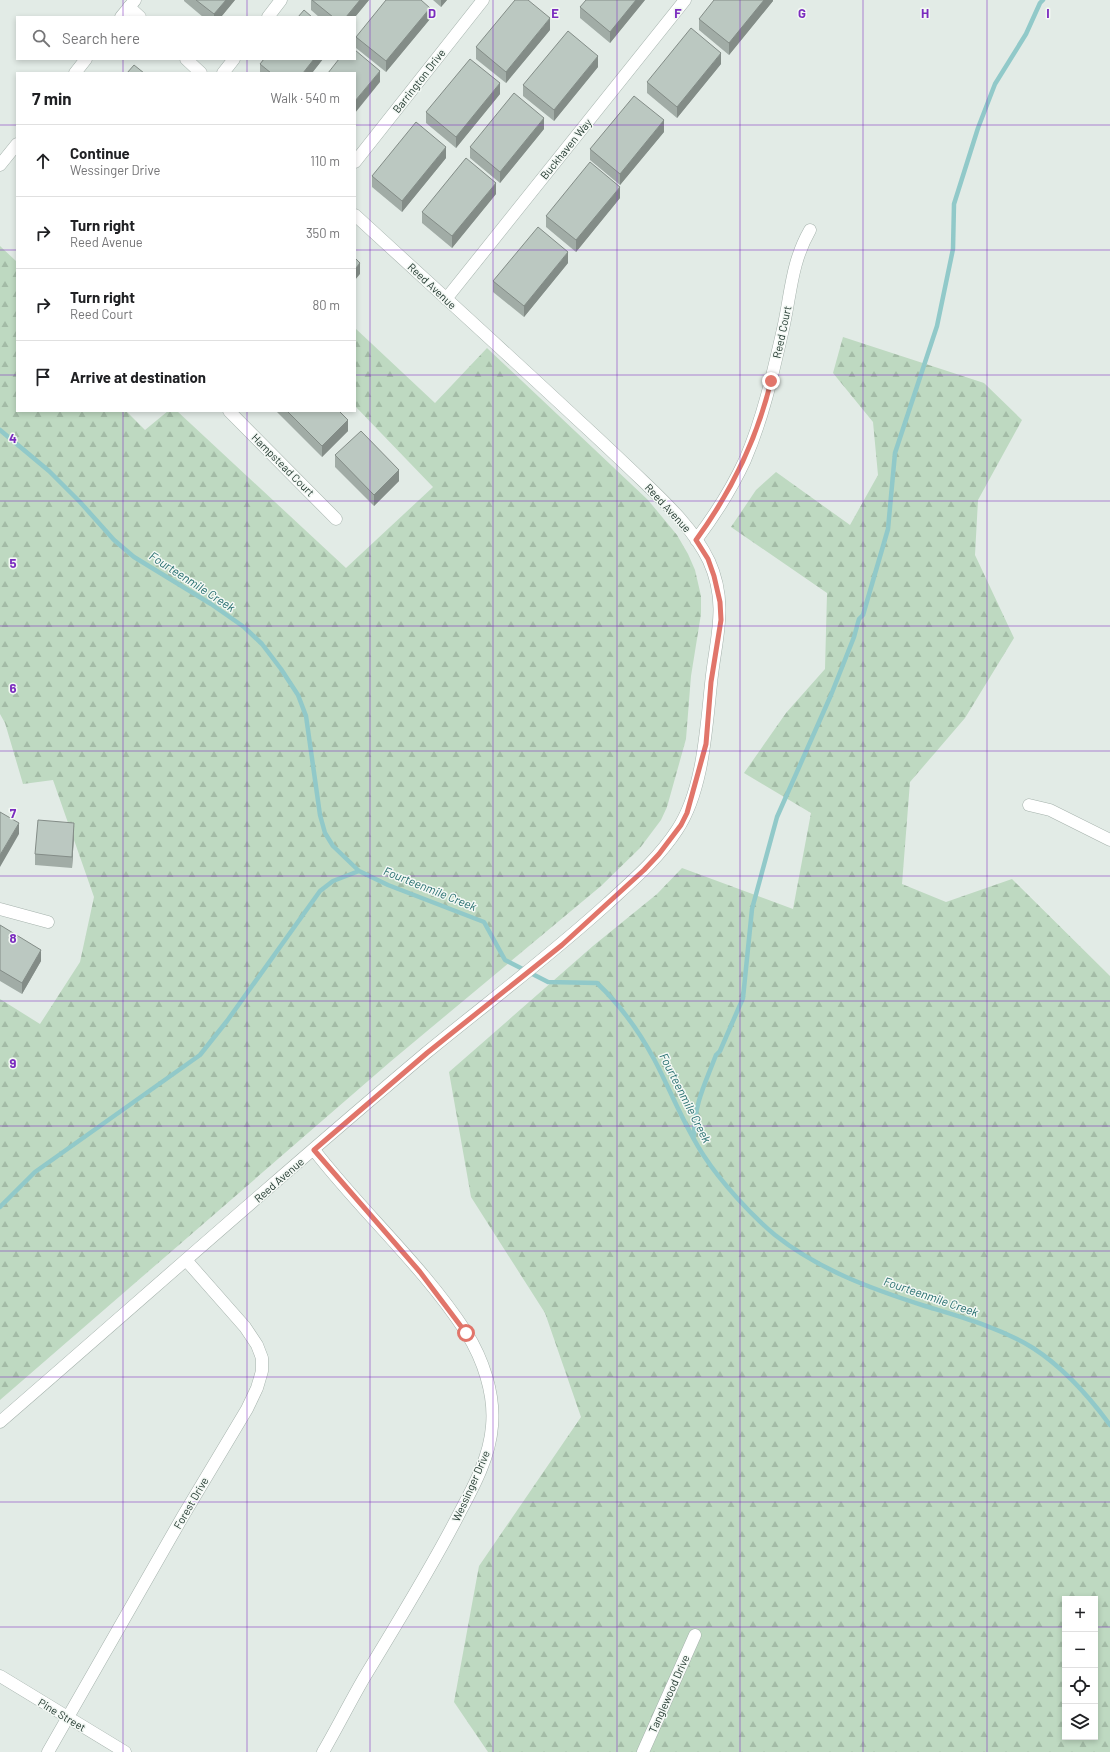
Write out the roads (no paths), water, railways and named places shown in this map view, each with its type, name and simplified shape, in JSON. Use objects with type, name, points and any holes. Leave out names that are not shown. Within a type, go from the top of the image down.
[{"type":"street","points":[[269,16],[281,0]]},
{"type":"street","name":"Barrington Drive","points":[[356,161],[484,0]]},
{"type":"street","name":"Buckhaven Way","points":[[446,299],[685,0]]},
{"type":"street","points":[[122,16],[132,3],[139,16]]},
{"type":"street","points":[[76,72],[85,60]]},
{"type":"street","points":[[187,60],[200,72]]},
{"type":"street","points":[[224,72],[233,60]]},
{"type":"street","points":[[0,165],[16,145]]},
{"type":"street","name":"Reed Avenue","points":[[0,1422],[314,1150],[490,1002],[562,945],[659,854],[681,825],[687,813],[706,744],[711,682],[721,620],[720,602],[714,576],[708,559],[696,540],[668,506],[610,449],[356,216]]},
{"type":"street","name":"Reed Court","points":[[696,540],[712,518],[735,480],[759,422],[768,396],[786,318],[791,278],[803,242],[810,230]]},
{"type":"street","name":"Hampstead Court","points":[[230,412],[336,519]]},
{"type":"street","points":[[1029,805],[1050,810],[1110,840]]},
{"type":"street","points":[[0,909],[48,922]]},
{"type":"street","name":"Wessinger Drive","points":[[314,1150],[420,1272],[466,1333],[479,1357],[492,1404],[492,1426],[489,1444],[479,1474],[445,1542],[364,1678],[323,1752]]},
{"type":"street","name":"Forest Drive","points":[[48,1752],[183,1516],[247,1409],[257,1388],[262,1371],[262,1358],[258,1345],[245,1327],[186,1260]]},
{"type":"street","name":"Tanglewood Drive","points":[[642,1752],[695,1635]]},
{"type":"street","name":"Pine Street","points":[[0,1676],[125,1752]]},
{"type":"waterway","points":[[694,1136],[696,1114],[704,1085],[716,1055],[720,1051],[743,998],[752,909],[777,817],[831,695],[854,637],[859,619],[863,615],[888,529],[895,453],[937,326],[953,249],[954,204],[978,128],[995,84],[1026,34],[1040,3],[1043,0]]},
{"type":"waterway","name":"Fourteenmile Creek","points":[[0,430],[49,471],[80,502],[114,540],[134,557],[211,604],[244,627],[262,644],[298,695],[306,716],[320,815],[325,833],[333,846],[359,871],[388,885],[484,922],[505,960],[548,982],[597,983],[621,1009],[642,1038],[654,1059],[690,1133],[711,1166],[737,1198],[775,1235],[810,1258],[847,1277],[905,1300],[994,1329],[1021,1341],[1033,1348],[1065,1373],[1093,1403],[1110,1425]]},
{"type":"waterway","points":[[0,1207],[35,1172],[200,1055],[227,1021],[320,891],[333,881],[359,871]]}]
